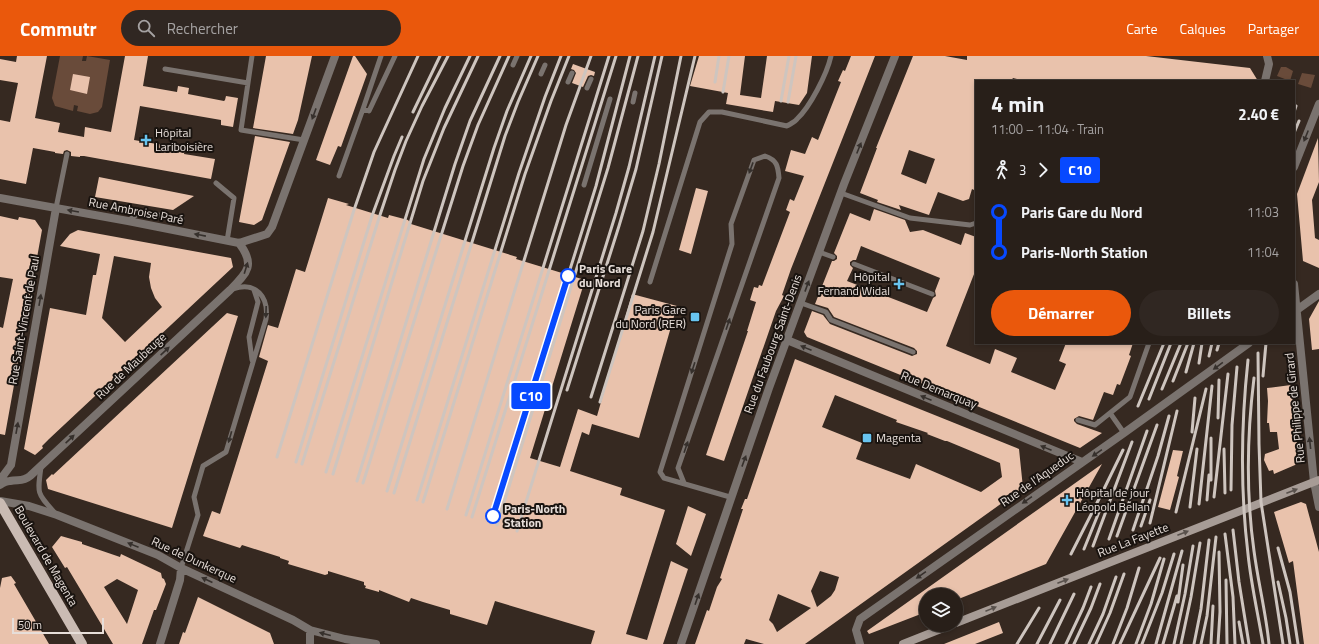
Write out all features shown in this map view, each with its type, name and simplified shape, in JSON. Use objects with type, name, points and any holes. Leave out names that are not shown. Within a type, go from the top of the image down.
[{"type":"main road","name":"Rue La Fayette","points":[[963,620],[1317,481]]},
{"type":"main road","name":"Boulevard de Magenta","points":[[0,502],[82,644]]},
{"type":"main road","points":[[903,644],[933,632]]},
{"type":"street","points":[[239,243],[267,234],[272,226],[335,56]]},
{"type":"street","name":"Rue du Faubourg Saint-Denis","points":[[681,644],[726,515],[730,497],[800,303],[841,193],[895,56]]},
{"type":"street","points":[[1265,80],[1269,64],[1267,56]]},
{"type":"street","points":[[1295,164],[1319,104]]},
{"type":"street","name":"Rue Ambroise Paré","points":[[0,198],[239,243]]},
{"type":"street","name":"Rue Saint-Vincent de Paul","points":[[0,480],[11,465],[56,208]]},
{"type":"street","name":"Rue de Maubeuge","points":[[0,485],[10,480],[19,481],[25,479],[41,466],[242,278],[248,266],[247,256],[239,243]]},
{"type":"street","points":[[1295,311],[1319,294]]},
{"type":"street","name":"Rue Philippe de Girard","points":[[1295,311],[1319,507]]},
{"type":"street","name":"Rue Demarquay","points":[[787,340],[1082,462]]},
{"type":"street","name":"Rue de l'Aqueduc","points":[[860,644],[856,630],[860,619],[1248,344]]},
{"type":"street","name":"Rue de Dunkerque","points":[[0,502],[28,506],[57,515],[158,555],[181,568],[293,620],[310,630],[342,642],[376,644]]},
{"type":"street","points":[[160,644],[180,580],[181,568]]},
{"type":"street","points":[[310,630],[310,644]]},
{"type":"lane","points":[[252,56],[241,130],[304,140]]},
{"type":"lane","points":[[339,176],[381,56]]},
{"type":"lane","points":[[363,109],[369,111],[395,56]]},
{"type":"lane","points":[[513,65],[517,56]]},
{"type":"lane","points":[[650,282],[700,122],[710,112],[722,112],[787,126],[797,120],[809,105],[820,84],[830,56]]},
{"type":"lane","points":[[541,74],[545,65]]},
{"type":"lane","points":[[165,69],[248,83]]},
{"type":"lane","points":[[568,82],[572,73]]},
{"type":"lane","points":[[588,88],[591,79]]},
{"type":"lane","points":[[633,102],[635,93]]},
{"type":"lane","points":[[584,185],[610,99]]},
{"type":"lane","points":[[56,208],[67,154]]},
{"type":"lane","points":[[684,483],[678,468],[779,178],[776,164],[772,159],[765,156],[754,160],[731,224],[732,244],[660,472],[664,478],[730,497]]},
{"type":"lane","points":[[216,183],[234,198],[227,240]]},
{"type":"lane","points":[[841,193],[910,218],[970,225],[975,223]]},
{"type":"lane","points":[[128,221],[140,212],[182,219]]},
{"type":"lane","points":[[819,252],[833,257]]},
{"type":"lane","points":[[854,264],[932,294]]},
{"type":"lane","points":[[181,568],[198,515],[194,497],[204,466],[226,452],[267,312],[264,299],[254,289],[248,286],[243,286],[230,290]]},
{"type":"lane","points":[[251,367],[249,337],[258,302],[254,289]]},
{"type":"lane","points":[[800,303],[826,312],[831,320],[913,352]]},
{"type":"lane","points":[[1078,420],[1095,426],[1130,397],[1150,344]]},
{"type":"lane","points":[[1110,413],[1124,433]]},
{"type":"lane","points":[[41,466],[39,482],[40,496],[57,515]]},
{"type":"shaded area","points":[[60,56],[83,56],[82,61],[86,61],[87,56],[110,60],[102,107],[98,112],[90,114],[77,111],[78,106],[74,105],[73,111],[55,106],[52,98]]},
{"type":"shaded area","points":[[1281,67],[1286,67],[1293,71],[1290,80],[1277,76]]},
{"type":"shaded area","points":[[1302,73],[1315,75],[1311,88],[1298,84]]},
{"type":"building","points":[[17,56],[47,56],[35,118],[60,123],[58,132],[84,137],[85,127],[111,132],[125,56],[148,56],[143,86],[177,92],[178,86],[189,88],[188,94],[224,101],[226,96],[238,98],[233,127],[221,125],[221,120],[140,106],[134,140],[185,149],[184,154],[215,159],[211,179],[84,156],[71,156],[71,152],[67,150],[64,151],[63,154],[33,148],[26,184],[0,179],[0,120],[10,122],[18,83],[0,80],[0,59],[16,62]]},
{"type":"building","points":[[266,56],[312,56],[298,120],[293,134],[253,128]]},
{"type":"building","points":[[353,56],[355,56],[367,74],[341,147],[338,146],[330,165],[316,160]]},
{"type":"building","points":[[699,56],[745,56],[740,95],[761,98],[767,56],[812,56],[807,93],[799,105],[775,101],[773,112],[726,104],[728,93],[690,86]]},
{"type":"building","points":[[851,56],[875,56],[791,269],[782,295],[784,296],[776,311],[724,461],[706,455],[748,331],[756,302],[750,300],[754,287],[758,288],[759,285],[762,286],[790,212],[786,210],[790,199],[794,201],[804,176],[785,171],[791,150],[805,154],[812,137],[818,140],[841,82],[838,81],[843,70],[845,71]]},
{"type":"building","points":[[913,56],[945,56],[967,60],[967,56],[1146,56],[1250,68],[1257,80],[1022,80],[1013,78],[1012,80],[975,80],[975,190],[972,189],[969,199],[963,201],[938,192],[929,215],[899,205],[901,210],[877,202],[878,200],[860,193]],"holes":[[[909,150],[935,159],[926,184],[901,174]]]},
{"type":"building","points":[[573,64],[595,72],[594,76],[588,76],[583,87],[572,83],[576,73],[571,69]]},
{"type":"building","points":[[73,74],[90,77],[87,94],[70,90]]},
{"type":"building","points":[[255,136],[290,142],[262,220],[254,225],[239,222]]},
{"type":"building","points":[[1318,138],[1319,182],[1312,200],[1315,238],[1319,240],[1319,268],[1303,261],[1297,194]]},
{"type":"building","points":[[99,177],[194,196],[173,210],[95,197]]},
{"type":"building","points":[[696,188],[708,191],[691,254],[679,250]]},
{"type":"building","points":[[328,198],[388,218],[389,215],[408,220],[411,224],[585,280],[530,458],[560,467],[578,409],[597,416],[632,294],[677,306],[639,438],[592,424],[589,435],[582,432],[570,471],[622,488],[620,495],[665,510],[626,634],[647,640],[671,561],[688,569],[663,644],[591,644],[595,631],[495,601],[487,625],[450,614],[450,610],[411,598],[409,602],[379,590],[379,592],[365,588],[366,586],[364,585],[364,582],[328,571],[328,574],[325,575],[288,564],[289,561],[280,557],[242,545],[240,548],[203,536],[212,511],[220,514],[268,361],[259,357],[268,325],[278,328],[296,269],[305,272]]},
{"type":"building","points":[[874,209],[905,220],[910,232],[923,230],[961,245],[965,233],[975,237],[975,272],[946,346],[990,364],[995,349],[1017,358],[1011,372],[1055,390],[1066,364],[1059,361],[1066,344],[1133,344],[1129,355],[1131,356],[1120,385],[1117,384],[1113,395],[1104,392],[1093,420],[1079,416],[1074,419],[1077,424],[1102,433],[1080,448],[807,337],[804,332],[812,311],[823,315],[830,324],[912,356],[917,354],[917,351],[914,348],[834,317],[828,308],[815,304],[832,261],[837,259],[837,256],[834,253],[850,213],[870,221]],"holes":[[[861,246],[940,278],[935,291],[936,296],[933,298],[927,312],[847,281],[853,268],[850,265],[850,262],[856,260]]]},
{"type":"building","points":[[0,216],[18,220],[19,217],[35,220],[42,230],[5,435],[0,434],[0,327],[3,328],[13,279],[0,277]]},
{"type":"building","points":[[78,230],[231,258],[233,267],[49,439],[42,446],[43,448],[35,455],[24,449],[50,308],[86,315],[93,275],[96,275],[100,254],[60,246],[70,234]],"holes":[[[114,256],[151,263],[149,277],[151,288],[155,298],[162,307],[125,342],[102,318]]]},
{"type":"building","points":[[1319,301],[1319,349],[1312,350],[1309,319]]},
{"type":"building","points":[[227,313],[238,316],[172,528],[48,489],[46,480],[52,474],[53,475]]},
{"type":"building","points":[[795,359],[1019,449],[1023,488],[805,644],[764,644],[746,639],[744,644],[695,644],[707,610],[709,611],[717,587],[722,579],[720,578],[743,509],[741,509],[745,499],[747,499]],"holes":[[[835,395],[897,420],[896,422],[928,433],[927,434],[1000,463],[1002,477],[981,492],[916,464],[910,479],[856,459],[862,443],[822,427]],[[820,571],[839,577],[835,590],[831,596],[817,607],[811,591]],[[778,594],[811,608],[777,632],[769,620]]]},
{"type":"building","points":[[1291,385],[1299,460],[1295,465],[1274,474],[1273,470],[1269,471],[1264,460],[1265,454],[1279,449],[1277,432],[1270,432],[1269,423],[1267,423],[1267,388]]},
{"type":"building","points":[[1173,450],[1183,451],[1177,476],[1179,477],[1170,510],[1158,507]]},
{"type":"building","points":[[1102,464],[1046,564],[963,597],[963,588],[928,588]]},
{"type":"building","points":[[1301,502],[1306,504],[1319,552],[1319,644],[1304,644],[1293,561],[1289,563],[1274,512]]},
{"type":"building","points":[[688,506],[706,514],[691,556],[676,544]]},
{"type":"building","points":[[61,536],[82,542],[82,544],[120,557],[121,554],[161,573],[166,584],[156,610],[154,610],[142,644],[113,644],[67,567],[65,568],[52,547]],"holes":[[[117,579],[138,590],[127,624],[104,587]]]},
{"type":"building","points":[[11,576],[16,583],[14,584],[49,644],[0,644],[0,588],[2,578]]},
{"type":"building","points":[[919,594],[919,615],[869,634],[867,631]]},
{"type":"building","points":[[198,597],[270,633],[274,644],[179,644],[183,632],[185,633]]},
{"type":"building","points":[[999,622],[1003,633],[975,644],[944,644]]},
{"type":"railway","points":[[277,457],[354,210],[374,152],[418,56]]},
{"type":"railway","points":[[413,112],[440,56]]},
{"type":"railway","points":[[302,464],[395,170],[422,106],[448,56]]},
{"type":"railway","points":[[326,472],[424,159],[445,108],[470,56]]},
{"type":"railway","points":[[333,474],[423,181],[444,128],[478,56]]},
{"type":"railway","points":[[357,481],[455,164],[470,121],[500,56]]},
{"type":"railway","points":[[363,483],[463,166],[478,125],[509,56]]},
{"type":"railway","points":[[387,491],[494,148],[507,111],[531,56]]},
{"type":"railway","points":[[394,493],[505,136],[538,56]]},
{"type":"railway","points":[[417,500],[519,173],[545,97],[561,56]]},
{"type":"railway","points":[[423,502],[525,174],[569,56]]},
{"type":"railway","points":[[447,509],[566,125],[591,56]]},
{"type":"railway","points":[[466,515],[609,56]]},
{"type":"railway","points":[[472,517],[616,56]]},
{"type":"railway","points":[[491,523],[596,186],[630,56]]},
{"type":"railway","points":[[497,525],[608,168],[638,56]]},
{"type":"railway","points":[[517,531],[616,213],[629,167],[655,56]]},
{"type":"railway","points":[[567,390],[636,169],[662,56]]},
{"type":"railway","points":[[591,397],[643,231],[659,164],[681,56]]},
{"type":"railway","points":[[600,402],[653,232],[695,56]]},
{"type":"railway","points":[[715,82],[719,56]]},
{"type":"railway","points":[[723,92],[729,56]]},
{"type":"railway","points":[[781,101],[789,56]]},
{"type":"railway","points":[[788,102],[796,56]]},
{"type":"railway","points":[[1295,131],[1299,121]]},
{"type":"railway","points":[[296,462],[372,216],[402,137]]},
{"type":"railway","points":[[1138,406],[1164,344]]},
{"type":"railway","points":[[1149,399],[1171,344]]},
{"type":"railway","points":[[1162,389],[1181,344]]},
{"type":"railway","points":[[1173,381],[1188,344]]},
{"type":"railway","points":[[1186,372],[1194,344]]},
{"type":"railway","points":[[1199,363],[1202,344]]},
{"type":"railway","points":[[1209,356],[1212,344]]},
{"type":"railway","points":[[1217,350],[1219,344]]},
{"type":"railway","points":[[1263,376],[1266,344]]},
{"type":"railway","points":[[1258,353],[1261,502],[1283,644]]},
{"type":"railway","points":[[1248,360],[1242,457],[1245,529],[1249,565],[1263,644]]},
{"type":"railway","points":[[1231,490],[1232,425],[1237,367]]},
{"type":"railway","points":[[1214,497],[1228,374]]},
{"type":"railway","points":[[1254,378],[1248,464],[1251,530],[1269,644]]},
{"type":"railway","points":[[1218,418],[1219,380]]},
{"type":"railway","points":[[1199,504],[1212,386]]},
{"type":"railway","points":[[1176,512],[1206,389]]},
{"type":"railway","points":[[1192,432],[1195,398]]},
{"type":"railway","points":[[1150,523],[1177,411]]},
{"type":"railway","points":[[1133,530],[1158,456],[1169,416]]},
{"type":"railway","points":[[1117,536],[1157,425]]},
{"type":"railway","points":[[1109,539],[1147,431]]},
{"type":"railway","points":[[1211,438],[1211,480]]},
{"type":"railway","points":[[1093,546],[1132,442]]},
{"type":"railway","points":[[1190,507],[1197,449]]},
{"type":"railway","points":[[1224,449],[1225,493]]},
{"type":"railway","points":[[1071,554],[1123,450]]},
{"type":"railway","points":[[1207,500],[1209,475]]},
{"type":"railway","points":[[1141,526],[1150,500]]},
{"type":"railway","points":[[1084,549],[1099,512]]},
{"type":"railway","points":[[1233,530],[1239,582],[1249,644]]},
{"type":"railway","points":[[1225,534],[1233,597],[1235,644]]},
{"type":"railway","points":[[1201,644],[1207,616],[1216,537]]},
{"type":"railway","points":[[1194,644],[1201,609],[1209,540]]},
{"type":"railway","points":[[1181,644],[1200,543]]},
{"type":"railway","points":[[1174,644],[1185,594],[1193,546]]},
{"type":"railway","points":[[1278,548],[1290,592],[1298,644]]},
{"type":"railway","points":[[1156,644],[1182,551]]},
{"type":"railway","points":[[1218,644],[1220,612],[1219,552]]},
{"type":"railway","points":[[1142,644],[1162,593],[1174,554]]},
{"type":"railway","points":[[1120,644],[1160,558]]},
{"type":"railway","points":[[1136,644],[1151,604],[1164,559]]},
{"type":"railway","points":[[1178,602],[1183,565]]},
{"type":"railway","points":[[1113,644],[1127,608],[1139,568]]},
{"type":"railway","points":[[1096,644],[1110,613],[1124,574]]},
{"type":"railway","points":[[1089,644],[1103,614],[1116,577]]},
{"type":"railway","points":[[1226,580],[1227,644]]},
{"type":"railway","points":[[1278,582],[1290,644]]},
{"type":"railway","points":[[1074,644],[1091,608],[1100,584]]},
{"type":"railway","points":[[1066,644],[1091,587]]},
{"type":"railway","points":[[1050,644],[1074,594]]},
{"type":"railway","points":[[1163,644],[1177,596]]},
{"type":"railway","points":[[1037,644],[1060,600]]},
{"type":"railway","points":[[1211,644],[1213,606]]},
{"type":"railway","points":[[1017,644],[1039,608]]},
{"type":"railway","points":[[1239,622],[1243,644]]},
{"type":"train","name":"C10","points":[[493,516],[568,276]]},
{"type":"place","name":"Hôpital Lariboisière","points":[[146,140]]},
{"type":"place","name":"Paris Gare du Nord","points":[[568,276]]},
{"type":"place","name":"Hôpital Fernand Widal","points":[[899,284]]},
{"type":"place","name":"Paris Gare du Nord (RER)","points":[[695,317]]},
{"type":"place","name":"Magenta","points":[[867,438]]},
{"type":"place","name":"Hôpital de jour Léopold Bellan","points":[[1067,500]]},
{"type":"place","name":"Paris-North Station","points":[[493,516]]}]
